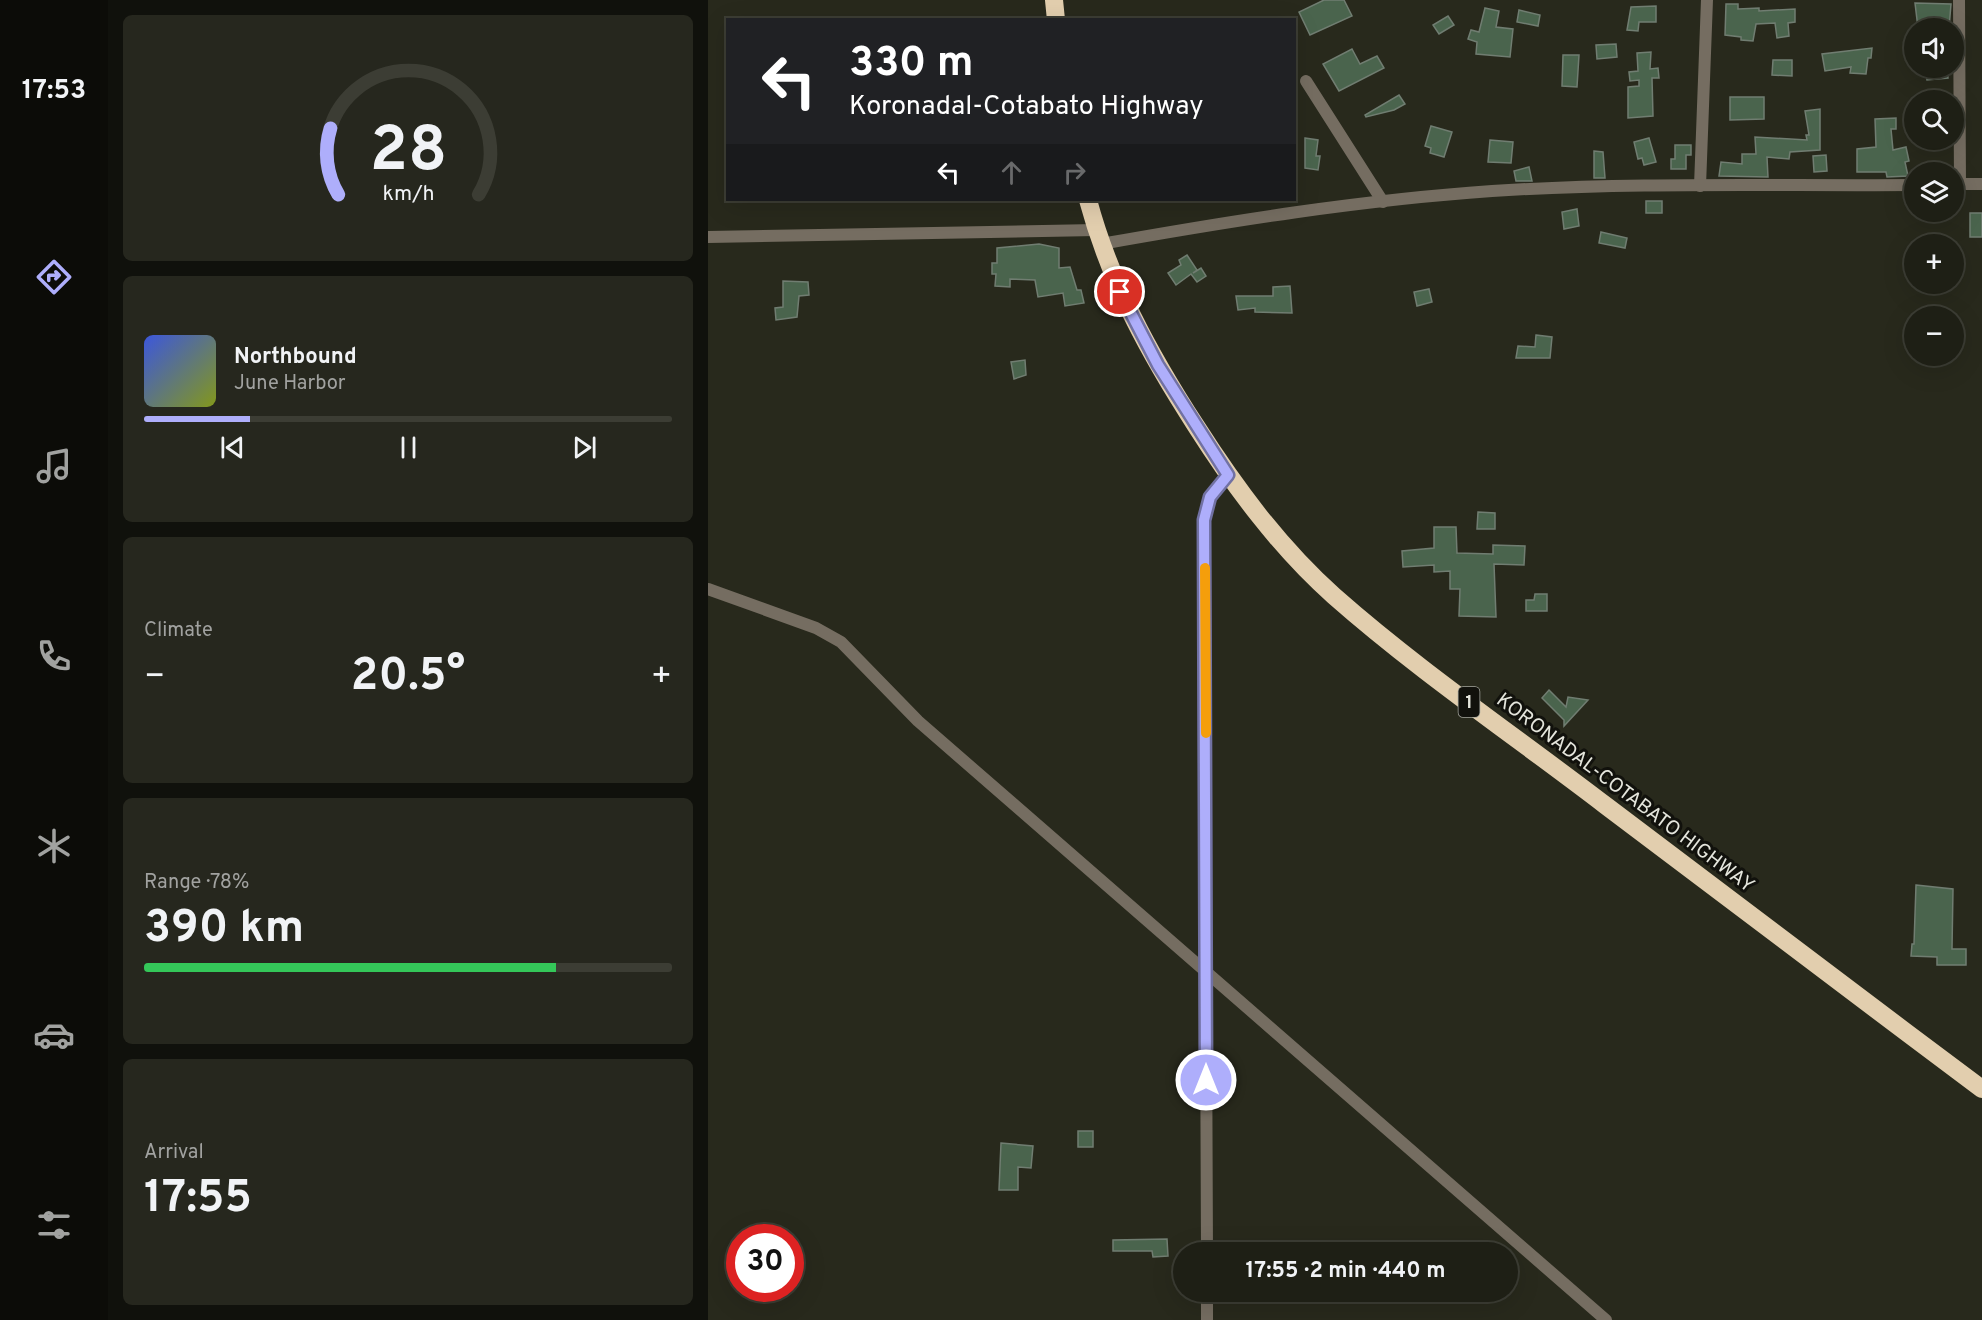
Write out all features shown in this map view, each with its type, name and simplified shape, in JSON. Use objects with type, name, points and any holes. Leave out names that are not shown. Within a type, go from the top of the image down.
[{"type":"highway","points":[[1054,0],[1056,18]]},
{"type":"highway","name":"KORONADAL-COTABATO HIGHWAY","points":[[1088,201],[1120,292],[1146,345],[1228,475],[1281,543],[1332,594],[1365,622],[1982,1089]]},
{"type":"street","points":[[1700,186],[1707,0]]},
{"type":"street","points":[[1957,162],[1959,0]]},
{"type":"street","points":[[1306,81],[1383,202]]},
{"type":"street","points":[[1964,184],[1982,184]]},
{"type":"street","points":[[708,237],[1099,237],[1181,230],[1383,202],[1504,191],[1700,186],[1904,185]]},
{"type":"street","points":[[1207,1242],[1204,520],[1210,497],[1228,475]]},
{"type":"street","points":[[708,589],[816,628],[841,642],[918,721],[1606,1320]]},
{"type":"street","points":[[1207,1302],[1207,1320]]},
{"type":"building","points":[[1324,0],[1344,0],[1352,16],[1310,35],[1299,12]]},
{"type":"building","points":[[1915,3],[1951,4],[1950,18],[1917,18]]},
{"type":"building","points":[[1726,4],[1738,4],[1738,9],[1759,8],[1759,11],[1795,9],[1795,22],[1788,23],[1789,36],[1777,38],[1775,23],[1756,24],[1753,41],[1741,40],[1741,37],[1725,35]]},
{"type":"building","points":[[1656,6],[1656,22],[1639,22],[1638,31],[1627,30],[1631,7]]},
{"type":"building","points":[[1485,8],[1499,11],[1496,27],[1513,29],[1510,57],[1476,54],[1477,42],[1468,39],[1471,30],[1479,32]]},
{"type":"building","points":[[1519,10],[1540,15],[1538,26],[1517,22]]},
{"type":"building","points":[[1448,16],[1454,25],[1439,34],[1433,25]]},
{"type":"building","points":[[1616,44],[1617,57],[1597,59],[1596,45]]},
{"type":"building","points":[[1872,48],[1866,74],[1850,73],[1851,67],[1825,71],[1822,54]]},
{"type":"building","points":[[1352,49],[1360,64],[1377,56],[1384,68],[1339,91],[1323,64]]},
{"type":"building","points":[[1651,52],[1650,69],[1658,68],[1659,78],[1652,78],[1653,116],[1628,118],[1628,87],[1639,86],[1639,80],[1630,81],[1629,72],[1638,71],[1637,53]]},
{"type":"building","points":[[1563,55],[1579,55],[1577,87],[1562,86]]},
{"type":"building","points":[[1773,60],[1792,60],[1792,76],[1772,75]]},
{"type":"building","points":[[1399,95],[1405,104],[1394,110],[1366,117],[1365,115]]},
{"type":"building","points":[[1730,97],[1764,97],[1764,119],[1730,120]]},
{"type":"building","points":[[1820,109],[1820,150],[1790,152],[1789,159],[1767,157],[1768,177],[1719,176],[1721,162],[1742,164],[1742,154],[1756,154],[1755,137],[1807,140],[1806,135],[1809,135],[1805,111]]},
{"type":"building","points":[[1896,118],[1896,129],[1891,129],[1893,150],[1904,147],[1904,150],[1907,150],[1909,161],[1904,162],[1904,176],[1887,177],[1886,172],[1857,172],[1857,149],[1876,147],[1875,119]]},
{"type":"building","points":[[1431,126],[1452,132],[1444,157],[1430,153],[1431,148],[1425,146]]},
{"type":"building","points":[[1305,138],[1318,140],[1316,156],[1320,156],[1318,170],[1305,168]]},
{"type":"building","points":[[1649,138],[1656,162],[1644,165],[1642,158],[1638,159],[1634,142]]},
{"type":"building","points":[[1490,140],[1513,142],[1511,163],[1488,162]]},
{"type":"building","points":[[1675,145],[1691,145],[1691,155],[1686,155],[1686,169],[1671,169],[1671,159],[1675,159]]},
{"type":"building","points":[[1594,151],[1603,152],[1605,178],[1594,178]]},
{"type":"building","points":[[1826,155],[1827,171],[1814,172],[1813,156]]},
{"type":"building","points":[[1529,167],[1532,181],[1516,181],[1514,171]]},
{"type":"building","points":[[1646,201],[1662,201],[1662,213],[1646,213]]},
{"type":"building","points":[[1577,209],[1579,226],[1564,229],[1562,212]]},
{"type":"building","points":[[1970,213],[1982,213],[1982,237],[1970,237]]},
{"type":"building","points":[[1601,232],[1627,238],[1625,248],[1599,243]]},
{"type":"building","points":[[1039,244],[1059,248],[1059,268],[1070,267],[1077,290],[1081,290],[1084,303],[1065,306],[1063,293],[1038,297],[1035,280],[1010,279],[1010,287],[995,286],[996,274],[992,274],[992,263],[997,263],[997,248]]},
{"type":"building","points":[[1187,255],[1197,270],[1193,273],[1201,268],[1206,276],[1197,282],[1191,274],[1176,285],[1168,273],[1181,265],[1179,260]]},
{"type":"building","points":[[783,281],[808,282],[809,295],[799,296],[797,317],[776,320],[775,308],[783,307]]},
{"type":"building","points":[[1290,286],[1292,313],[1255,312],[1255,308],[1238,310],[1236,296],[1273,296],[1273,287]]},
{"type":"building","points":[[1429,289],[1432,302],[1417,306],[1414,292]]},
{"type":"building","points":[[1536,335],[1552,337],[1550,358],[1516,358],[1518,346],[1535,347]]},
{"type":"building","points":[[1025,360],[1026,375],[1014,379],[1011,362]]},
{"type":"building","points":[[1478,512],[1495,513],[1495,529],[1477,529]]},
{"type":"building","points":[[1434,527],[1456,527],[1457,553],[1493,554],[1493,545],[1525,546],[1524,565],[1494,564],[1496,617],[1459,616],[1460,589],[1450,589],[1450,571],[1434,572],[1434,565],[1403,567],[1402,551],[1434,548]]},
{"type":"building","points":[[1535,594],[1547,594],[1547,611],[1526,611],[1526,600],[1534,600]]},
{"type":"building","points":[[1549,690],[1566,707],[1568,697],[1588,700],[1564,726],[1564,720],[1542,698]]},
{"type":"building","points":[[1916,885],[1953,889],[1952,949],[1966,949],[1966,965],[1937,965],[1937,957],[1911,956],[1912,944],[1914,944]]},
{"type":"building","points":[[1078,1131],[1093,1131],[1093,1147],[1078,1147]]},
{"type":"building","points":[[1001,1143],[1033,1146],[1031,1168],[1018,1167],[1018,1190],[999,1190]]},
{"type":"building","points":[[1167,1239],[1168,1256],[1153,1257],[1152,1251],[1113,1251],[1113,1240]]},
{"type":"slow traffic","points":[[1205,568],[1206,733]]},
{"type":"route","points":[[1120,292],[1146,345],[1170,386],[1228,475],[1210,497],[1206,505],[1204,520],[1206,1080]]}]
